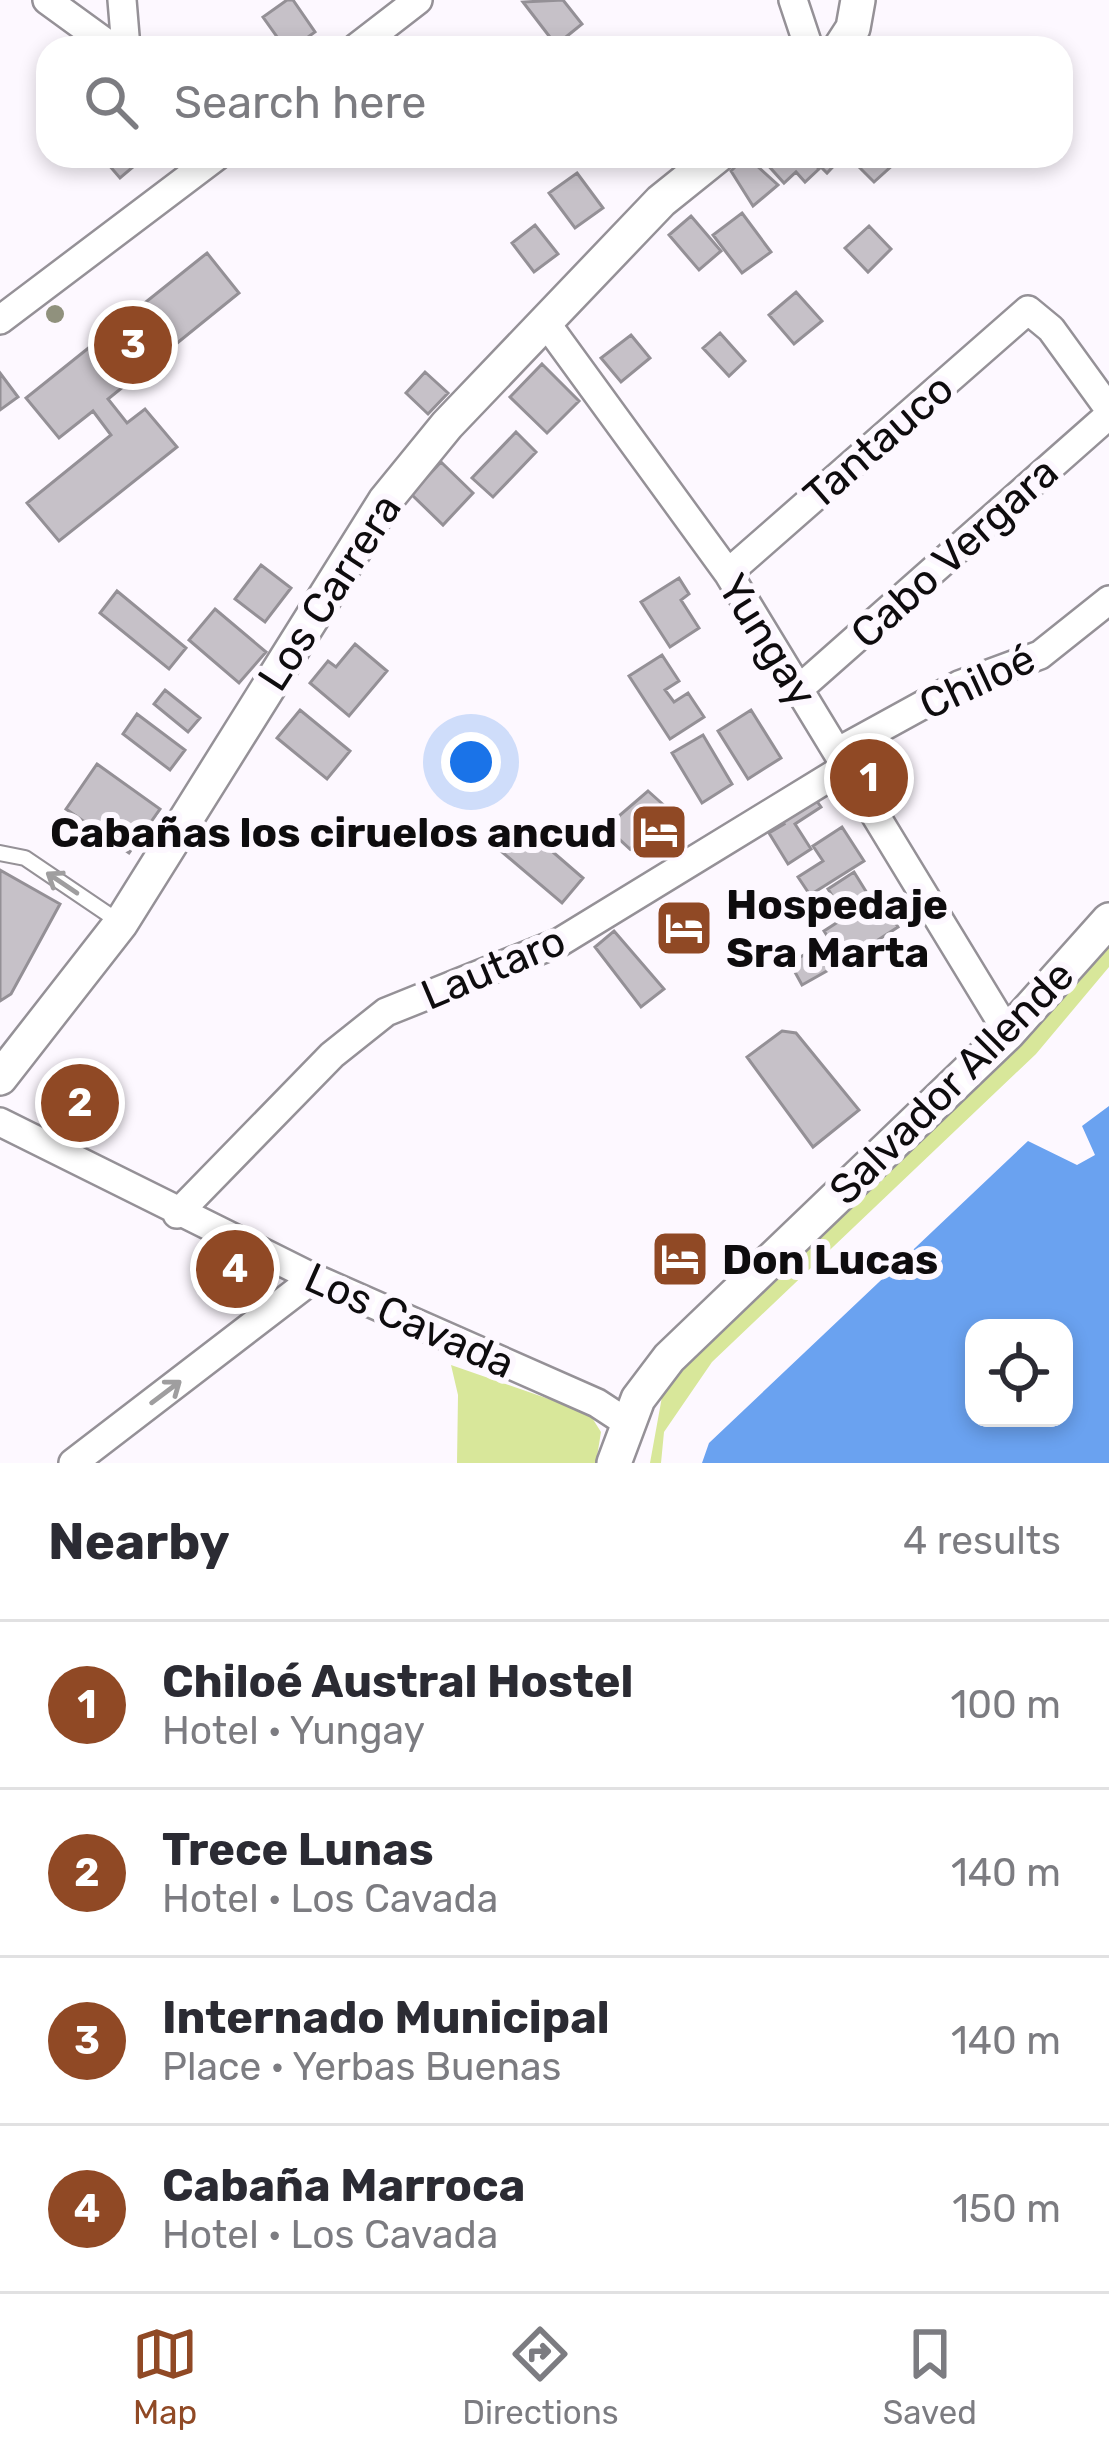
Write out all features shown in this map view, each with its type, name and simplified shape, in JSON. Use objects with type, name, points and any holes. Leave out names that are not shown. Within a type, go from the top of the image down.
[{"type":"street","points":[[47,0],[96,36]]},
{"type":"street","points":[[122,0],[125,36]]},
{"type":"street","points":[[372,36],[418,0]]},
{"type":"street","points":[[794,0],[805,36]]},
{"type":"street","points":[[848,36],[859,0]]},
{"type":"street","points":[[5,306],[196,168]]},
{"type":"street","name":"Los Carrera","points":[[0,1078],[121,923],[385,501],[446,425],[662,201],[702,168]]},
{"type":"street","name":"Tantauco","points":[[728,572],[1028,310],[1051,329],[1109,412]]},
{"type":"street","name":"Yungay","points":[[546,323],[728,572],[1008,1033]]},
{"type":"street","name":"Cabo Vergara","points":[[799,689],[1109,412]]},
{"type":"street","name":"Chiloé","points":[[842,760],[959,685],[1040,655],[1109,600]]},
{"type":"street","name":"Lautaro","points":[[177,1214],[332,1054],[386,1012],[560,942],[842,760]]},
{"type":"street","name":"Salvador Allende","points":[[614,1463],[626,1422],[669,1358],[1008,1033],[1109,920]]},
{"type":"street","name":"Los Cavada","points":[[0,1122],[177,1214],[597,1403],[626,1422]]},
{"type":"street","points":[[73,1463],[314,1278]]},
{"type":"lane","points":[[0,853],[26,858],[121,923]]},
{"type":"green space","points":[[1109,930],[1109,967],[1036,1054],[712,1362],[664,1432],[661,1463],[650,1463],[669,1358]]},
{"type":"green space","points":[[451,1365],[589,1413],[601,1432],[596,1463],[457,1463],[458,1395]]},
{"type":"water","points":[[1109,1106],[1109,1463],[702,1463],[709,1443],[1028,1141],[1077,1165],[1095,1155],[1082,1126]]},
{"type":"building","points":[[293,0],[315,32],[276,36],[263,17]]},
{"type":"building","points":[[563,0],[582,24],[567,36],[549,36],[523,2]]},
{"type":"building","points":[[111,168],[132,168],[120,178]]},
{"type":"building","points":[[759,168],[778,185],[753,206],[731,171]]},
{"type":"building","points":[[770,168],[819,169],[805,182],[796,172],[784,183]]},
{"type":"building","points":[[860,168],[889,168],[874,182]]},
{"type":"building","points":[[577,173],[603,208],[575,228],[549,193]]},
{"type":"building","points":[[742,213],[771,252],[742,273],[713,235]]},
{"type":"building","points":[[691,216],[721,251],[699,270],[669,235]]},
{"type":"building","points":[[535,225],[558,254],[534,272],[512,243]]},
{"type":"building","points":[[869,226],[891,249],[868,272],[845,248]]},
{"type":"building","points":[[207,253],[239,293],[108,399],[127,423],[145,409],[177,447],[59,541],[27,503],[111,435],[93,411],[59,438],[26,398]]},
{"type":"building","points":[[796,292],[822,321],[794,344],[769,315]]},
{"type":"building","points":[[720,333],[745,361],[729,376],[703,348]]},
{"type":"building","points":[[631,335],[650,358],[621,382],[601,358]]},
{"type":"building","points":[[542,364],[579,401],[547,433],[510,397]]},
{"type":"building","points":[[425,372],[448,393],[428,414],[406,393]]},
{"type":"building","points":[[0,373],[18,397],[0,410]]},
{"type":"building","points":[[516,432],[536,452],[493,497],[472,478]]},
{"type":"building","points":[[441,462],[473,493],[443,525],[411,494]]},
{"type":"building","points":[[261,565],[291,588],[265,622],[235,599]]},
{"type":"building","points":[[679,578],[689,594],[681,600],[699,628],[670,647],[641,602]]},
{"type":"building","points":[[117,591],[186,648],[169,669],[100,613]]},
{"type":"building","points":[[215,609],[266,652],[239,683],[189,640]]},
{"type":"building","points":[[355,644],[387,671],[349,716],[310,683],[328,661],[336,667]]},
{"type":"building","points":[[662,655],[679,681],[665,690],[674,702],[688,693],[704,717],[670,739],[629,676]]},
{"type":"building","points":[[165,690],[200,718],[188,732],[154,704]]},
{"type":"building","points":[[300,710],[350,751],[327,779],[277,738]]},
{"type":"building","points":[[751,710],[781,758],[748,779],[718,731]]},
{"type":"building","points":[[137,714],[185,750],[170,770],[123,734]]},
{"type":"building","points":[[703,735],[732,784],[702,803],[672,753]]},
{"type":"building","points":[[97,764],[160,809],[129,853],[66,809]]},
{"type":"building","points":[[648,791],[667,808],[630,849],[606,827]]},
{"type":"building","points":[[814,797],[821,807],[795,824],[811,849],[788,864],[769,833],[784,824],[780,819]]},
{"type":"building","points":[[517,821],[583,878],[562,903],[495,846]]},
{"type":"building","points":[[842,827],[864,861],[810,895],[798,877],[823,861],[813,846]]},
{"type":"building","points":[[0,870],[60,904],[11,994],[0,1001]]},
{"type":"building","points":[[854,872],[867,893],[841,910],[828,889]]},
{"type":"building","points":[[878,896],[898,927],[844,962],[824,931]]},
{"type":"building","points":[[614,931],[664,989],[641,1007],[595,947]]},
{"type":"building","points":[[817,938],[834,967],[802,985],[790,963],[814,949],[810,942]]},
{"type":"building","points":[[782,1031],[796,1033],[859,1110],[813,1147],[747,1057]]},
{"type":"place","name":"Internado Municipal","points":[[133,345]]},
{"type":"place","name":"Chiloé Austral Hostel","points":[[869,778]]},
{"type":"place","name":"Cabañas los ciruelos ancud","points":[[659,832]]},
{"type":"place","name":"Hospedaje Sra Marta","points":[[684,928]]},
{"type":"place","name":"Trece Lunas","points":[[80,1103]]},
{"type":"place","name":"Don Lucas","points":[[680,1259]]},
{"type":"place","name":"Cabaña Marroca","points":[[235,1269]]}]
